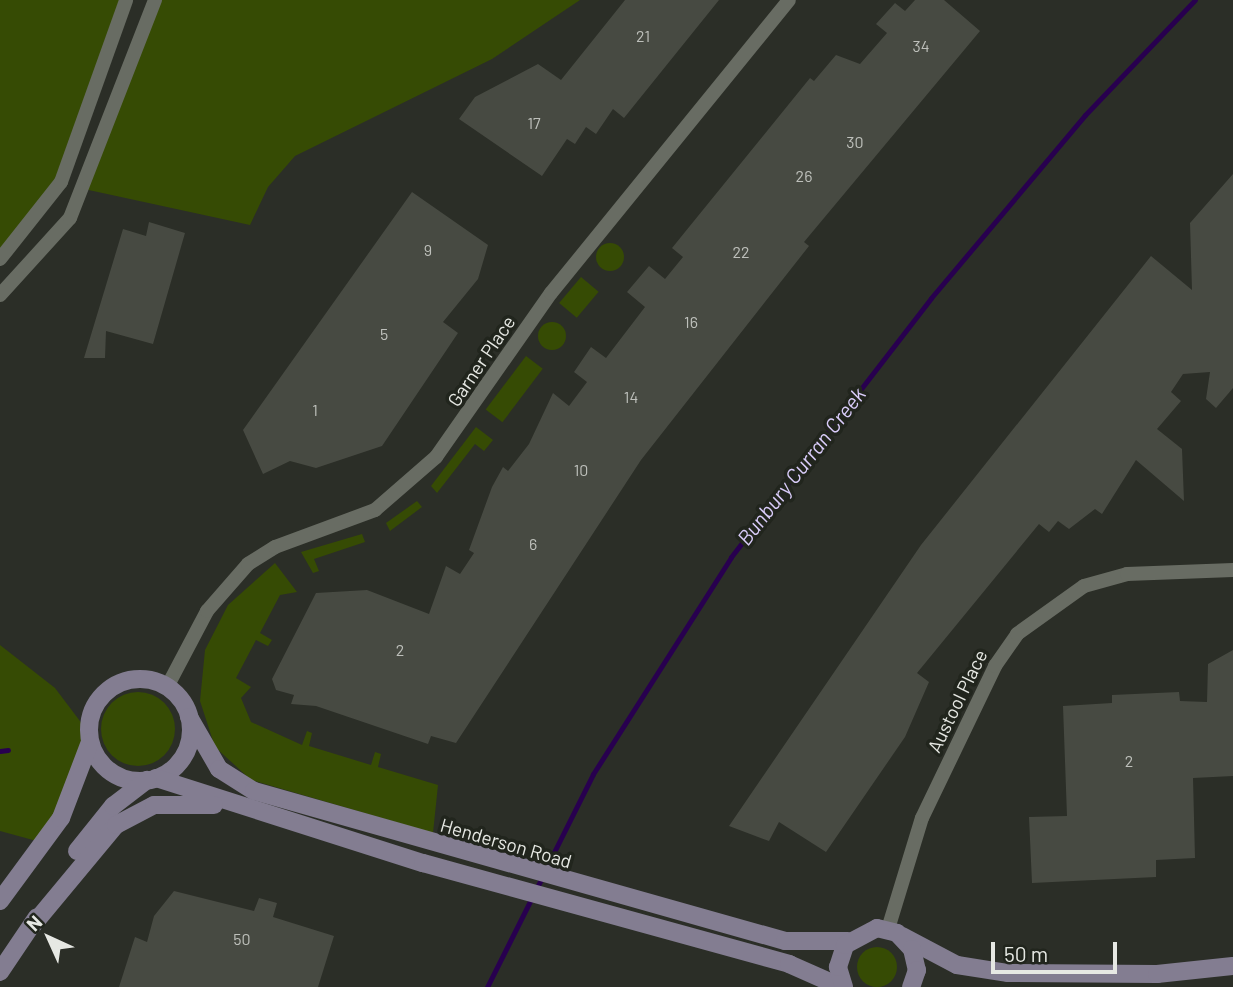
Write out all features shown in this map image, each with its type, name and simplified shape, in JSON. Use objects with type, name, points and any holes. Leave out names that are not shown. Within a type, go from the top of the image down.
[{"type":"main road","points":[[0,901],[61,818],[90,741],[91,714],[114,686],[141,679],[167,687],[189,717],[184,754],[95,825],[32,926]]},
{"type":"main road","name":"Henderson Road","points":[[189,717],[219,769],[243,787],[642,904],[798,944],[848,941],[866,929],[895,932]]},
{"type":"main road","points":[[90,741],[111,771],[151,779],[423,863],[789,964],[842,987]]},
{"type":"main road","points":[[0,972],[86,855],[135,813],[173,802],[251,812]]},
{"type":"main road","points":[[895,932],[957,965],[1008,973],[1157,974],[1233,966]]},
{"type":"main road","points":[[895,932],[916,959],[913,987]]},
{"type":"main road","points":[[842,987],[839,962],[848,941]]},
{"type":"street","points":[[0,258],[61,182],[126,0]]},
{"type":"street","points":[[0,295],[70,218],[155,0]]},
{"type":"street","name":"Garner Place","points":[[167,687],[207,611],[248,564],[275,547],[374,510],[436,457],[551,293],[789,0]]},
{"type":"street","name":"Austool Place","points":[[895,932],[922,818],[985,685],[1017,634],[1084,586],[1127,574],[1233,570]]},
{"type":"green space","points":[[0,0],[127,0],[66,170],[0,259]]},
{"type":"green space","points":[[156,0],[580,0],[492,59],[295,156],[268,187],[250,225],[84,189]]},
{"type":"green space","points":[[610,243],[620,247],[624,257],[620,267],[610,271],[600,267],[596,257],[600,247]]},
{"type":"green space","points":[[581,277],[599,292],[577,318],[559,303]]},
{"type":"green space","points":[[552,322],[562,326],[566,336],[562,346],[552,350],[542,346],[538,336],[542,326]]},
{"type":"green space","points":[[526,356],[543,369],[502,422],[486,410]]},
{"type":"green space","points":[[476,427],[493,440],[484,451],[475,444],[437,493],[431,486]]},
{"type":"green space","points":[[417,501],[422,507],[390,531],[386,523]]},
{"type":"green space","points":[[362,534],[365,542],[314,559],[319,571],[313,573],[301,552]]},
{"type":"green space","points":[[275,563],[297,592],[280,595],[260,633],[272,640],[268,646],[256,640],[236,678],[251,687],[241,698],[251,722],[302,745],[307,731],[312,733],[309,746],[371,765],[375,752],[381,754],[378,767],[438,785],[433,833],[251,780],[215,747],[200,701],[205,650],[228,605]]},
{"type":"green space","points":[[0,645],[55,688],[89,733],[44,843],[0,831]]},
{"type":"green space","points":[[138,692],[159,698],[169,708],[175,729],[169,750],[159,760],[138,766],[117,760],[107,750],[101,729],[107,708],[117,698]]},
{"type":"green space","points":[[877,947],[885,948],[891,953],[896,959],[896,975],[891,981],[885,986],[877,987],[869,986],[863,981],[858,975],[857,967],[858,959],[863,953],[869,948]]},
{"type":"building","points":[[625,0],[719,0],[624,118],[613,109],[596,134],[586,127],[575,144],[567,139],[542,176],[459,119],[475,97],[538,64],[561,80]]},
{"type":"building","points":[[915,0],[944,0],[980,31],[804,242],[809,246],[641,460],[456,743],[431,736],[428,744],[316,706],[291,704],[294,695],[276,690],[272,679],[316,593],[367,590],[429,614],[446,566],[460,574],[474,553],[469,550],[492,487],[503,467],[508,471],[529,444],[553,393],[569,406],[587,382],[574,372],[591,347],[606,358],[645,307],[627,292],[649,266],[665,279],[683,257],[672,248],[810,78],[814,81],[836,55],[860,64],[887,33],[876,24],[895,3],[905,11]]},
{"type":"building","points":[[1233,174],[1233,388],[1216,408],[1206,399],[1210,372],[1183,374],[1171,392],[1181,401],[1157,429],[1182,449],[1184,501],[1136,460],[1102,514],[1095,509],[1069,529],[1058,521],[1049,532],[1039,524],[917,673],[929,682],[905,737],[826,852],[779,822],[769,841],[729,826],[921,545],[1151,256],[1192,290],[1190,223]]},
{"type":"building","points":[[412,192],[488,245],[478,279],[443,322],[458,333],[382,446],[316,468],[290,461],[263,474],[243,430]]},
{"type":"building","points":[[149,222],[185,233],[153,344],[106,331],[105,358],[84,358],[123,229],[146,236]]},
{"type":"building","points":[[1233,650],[1233,776],[1193,778],[1195,858],[1156,860],[1156,877],[1032,883],[1029,817],[1067,816],[1063,706],[1112,703],[1112,695],[1179,692],[1180,701],[1207,702],[1208,664]]},
{"type":"building","points":[[174,891],[254,911],[259,898],[277,903],[273,917],[334,936],[318,987],[119,987],[135,937],[147,942],[154,916]]},
{"type":"waterway","name":"Bunbury Curran Creek","points":[[546,868],[593,774],[731,557],[931,298],[1085,115],[1195,0]]},
{"type":"waterway","points":[[0,751],[8,750]]},
{"type":"waterway","name":"Bunbury Curran Creek","points":[[487,987],[542,877]]}]
